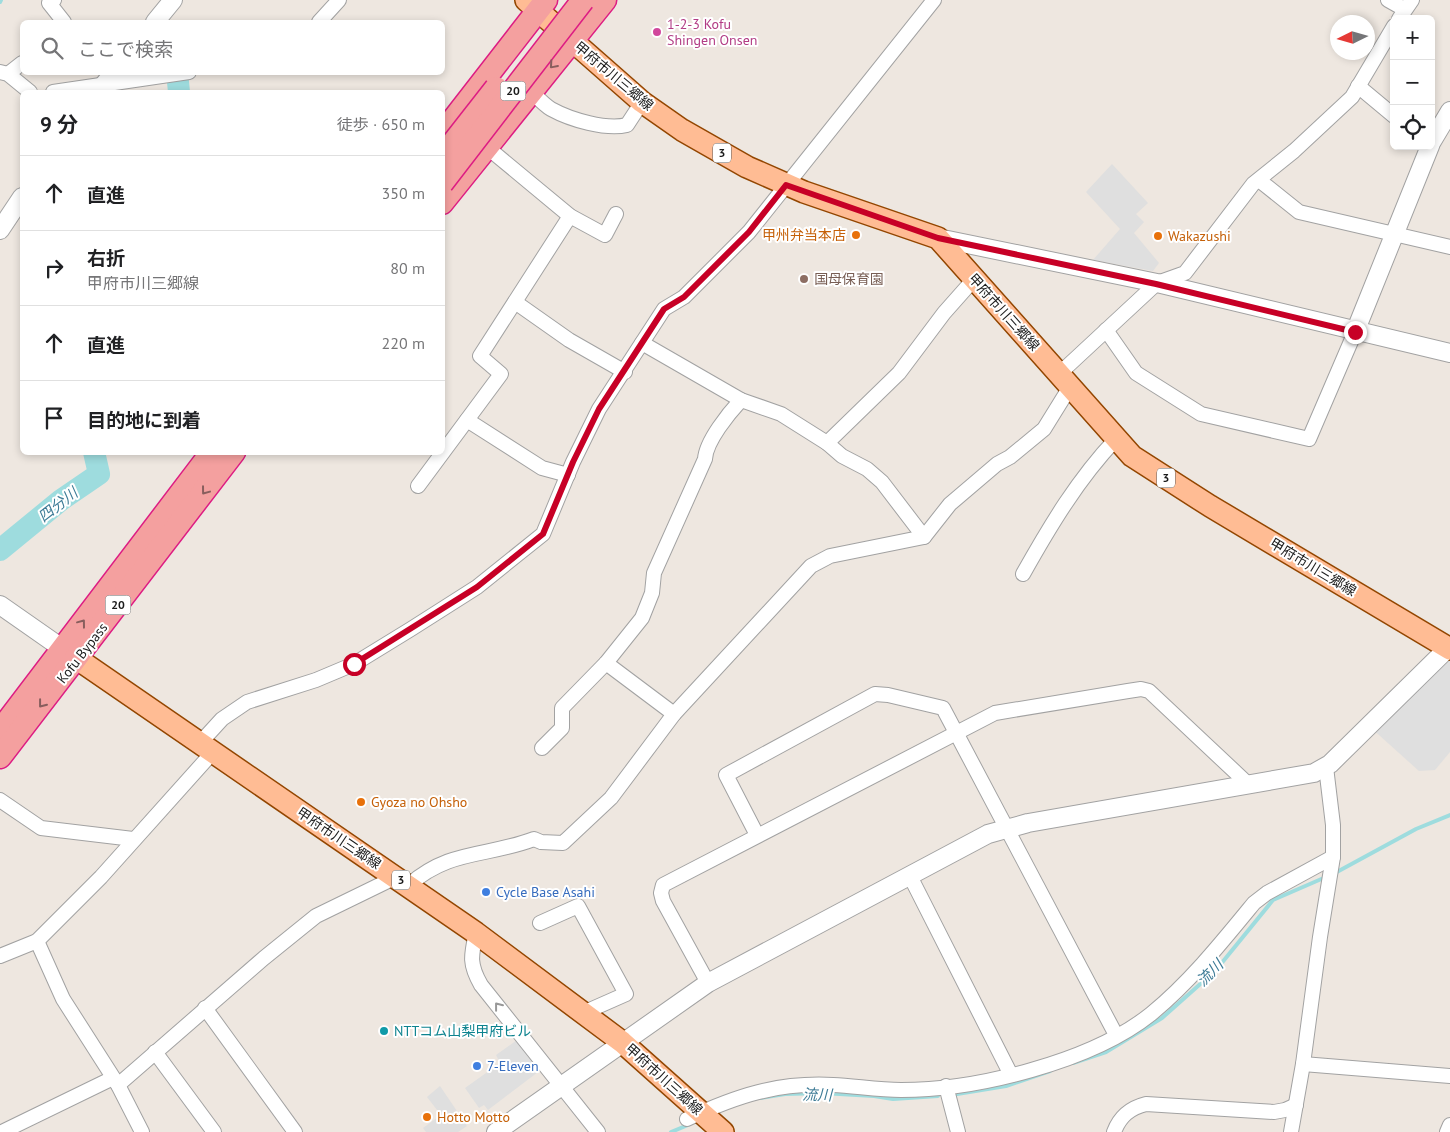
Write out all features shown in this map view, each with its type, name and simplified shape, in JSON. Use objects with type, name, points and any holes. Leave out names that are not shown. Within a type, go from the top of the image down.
[{"type":"highway","name":"20","points":[[445,153],[564,0]]},
{"type":"highway","name":"20","points":[[445,179],[583,0]]},
{"type":"highway","points":[[445,199],[605,0]]},
{"type":"highway","points":[[445,130],[537,4]]},
{"type":"highway","name":"Kofu Bypass","points":[[0,757],[210,455]]},
{"type":"highway","name":"Kofu Bypass","points":[[0,731],[70,654],[232,455]]},
{"type":"main road","name":"甲府市川三郷線","points":[[537,4],[573,42],[642,102],[682,130],[747,168],[786,185],[938,238],[1132,456],[1210,506],[1449,648]]},
{"type":"main road","name":"甲府市川三郷線","points":[[70,654],[476,933],[622,1042],[694,1116],[723,1132]]},
{"type":"street","points":[[54,0],[49,3],[62,20]]},
{"type":"street","points":[[157,20],[173,0]]},
{"type":"street","points":[[321,20],[339,0]]},
{"type":"street","points":[[0,956],[37,941],[101,877],[207,747],[222,719],[246,702],[316,680],[354,664],[477,587],[543,534],[599,409],[625,372],[664,309],[684,297],[749,232],[934,0]]},
{"type":"street","points":[[1388,0],[1405,9]]},
{"type":"street","points":[[2,1132],[27,1126],[115,1081],[155,1052],[316,916],[457,857],[513,847],[534,838],[541,842],[563,843],[611,798],[674,714],[811,566],[830,556],[924,537],[950,504],[997,464],[1010,457],[1044,429],[1065,380],[1106,330],[1156,284],[1185,273],[1259,180],[1294,151],[1352,97],[1390,33]]},
{"type":"street","points":[[20,64],[2,73],[27,90]]},
{"type":"street","points":[[100,90],[112,75]]},
{"type":"street","points":[[100,90],[174,75]]},
{"type":"street","points":[[1358,86],[1390,113]]},
{"type":"street","points":[[531,91],[551,109],[590,122],[617,127],[627,125],[642,102]]},
{"type":"street","points":[[1435,138],[1450,110]]},
{"type":"street","points":[[488,148],[570,216],[605,235],[616,214]]},
{"type":"street","points":[[1106,330],[1136,373],[1201,414],[1309,439],[1429,150]]},
{"type":"street","points":[[1259,180],[1299,212],[1450,247]]},
{"type":"street","points":[[0,230],[20,201]]},
{"type":"street","points":[[445,450],[500,374],[480,356],[570,216]]},
{"type":"street","points":[[938,238],[1156,284],[1355,332],[1450,352]]},
{"type":"street","points":[[827,442],[899,373],[944,313],[975,278]]},
{"type":"street","points":[[514,302],[569,340],[625,372]]},
{"type":"street","points":[[642,343],[741,400],[780,414],[827,442],[842,456],[867,469],[882,482],[924,537]]},
{"type":"street","points":[[542,748],[562,728],[562,708],[606,662],[642,618],[652,593],[654,573],[705,459],[706,450],[730,412],[741,400]]},
{"type":"street","points":[[467,420],[542,468],[568,475]]},
{"type":"street","points":[[1023,574],[1069,497],[1098,457],[1116,439]]},
{"type":"street","points":[[418,486],[441,455]]},
{"type":"street","points":[[0,605],[70,654]]},
{"type":"street","points":[[496,1132],[708,983],[988,834],[1006,828],[1314,773],[1326,767],[1449,648]]},
{"type":"street","points":[[606,662],[674,714]]},
{"type":"street","points":[[708,983],[663,901],[661,893],[663,885],[995,713],[1141,689],[1158,697],[1248,784]]},
{"type":"street","points":[[758,835],[726,775],[875,694],[888,695],[943,708],[1116,1035]]},
{"type":"street","points":[[1291,1132],[1303,1064],[1332,862],[1333,825],[1326,767]]},
{"type":"street","points":[[0,800],[41,828],[133,839]]},
{"type":"street","points":[[694,1116],[727,1101],[778,1087],[831,1084],[900,1090],[946,1086],[1011,1075],[1078,1054],[1149,1016],[1173,996],[1254,903],[1267,893],[1332,862]]},
{"type":"street","points":[[910,876],[1011,1075]]},
{"type":"street","points":[[540,923],[578,906],[626,994],[584,1013]]},
{"type":"street","points":[[476,933],[471,956],[473,970],[598,1132]]},
{"type":"street","points":[[37,941],[63,999],[115,1081],[142,1132]]},
{"type":"street","points":[[205,1008],[295,1132]]},
{"type":"street","points":[[155,1052],[214,1132]]},
{"type":"street","points":[[1303,1064],[1450,1076]]},
{"type":"street","points":[[946,1086],[958,1132]]},
{"type":"street","points":[[1114,1132],[1124,1114],[1134,1107],[1146,1104],[1274,1112],[1296,1105]]},
{"type":"street","points":[[1447,1132],[1450,1125]]},
{"type":"shaded area","points":[[1112,164],[1148,203],[1136,214],[1144,222],[1134,233],[1159,263],[1153,271],[1093,260],[1120,229],[1086,192]]},
{"type":"shaded area","points":[[1440,655],[1450,661],[1450,752],[1435,770],[1419,771],[1369,726]]},
{"type":"shaded area","points":[[517,1040],[542,1069],[488,1110],[484,1105],[479,1108],[465,1088],[500,1063],[496,1055]]},
{"type":"shaded area","points":[[440,1086],[467,1126],[458,1132],[426,1132],[423,1128],[441,1115],[427,1097]]},
{"type":"waterway","name":"四分川","points":[[177,75],[179,90]]},
{"type":"waterway","name":"四分川","points":[[0,550],[61,500],[99,474],[95,455]]},
{"type":"waterway","name":"流川","points":[[1335,873],[1416,829],[1450,815]]},
{"type":"waterway","name":"流川","points":[[1073,1063],[1106,1052],[1162,1018],[1216,970],[1273,900],[1326,877]]},
{"type":"waterway","name":"流川","points":[[951,1095],[1006,1086],[1050,1071]]},
{"type":"waterway","name":"流川","points":[[761,1098],[785,1094],[822,1093],[893,1099],[938,1096]]},
{"type":"waterway","name":"流川","points":[[671,1132],[688,1125]]},
{"type":"place","name":"1-2-3 Kofu Shingen Onsen","points":[[657,32]]},
{"type":"place","name":"甲州弁当本店","points":[[856,235]]},
{"type":"place","name":"Wakazushi","points":[[1158,236]]},
{"type":"place","name":"国母保育園","points":[[804,279]]},
{"type":"place","name":"Gyoza no Ohsho","points":[[361,802]]},
{"type":"place","name":"Cycle Base Asahi","points":[[486,892]]},
{"type":"place","name":"NTTコム山梨甲府ビル","points":[[384,1031]]},
{"type":"place","name":"7-Eleven","points":[[477,1066]]},
{"type":"place","name":"Hotto Motto","points":[[427,1117]]},
{"type":"route","points":[[354,664],[477,587],[522,553],[543,534],[573,462],[599,409],[625,372],[664,309],[684,297],[749,232],[786,185],[938,238],[1156,284],[1355,332]]}]
